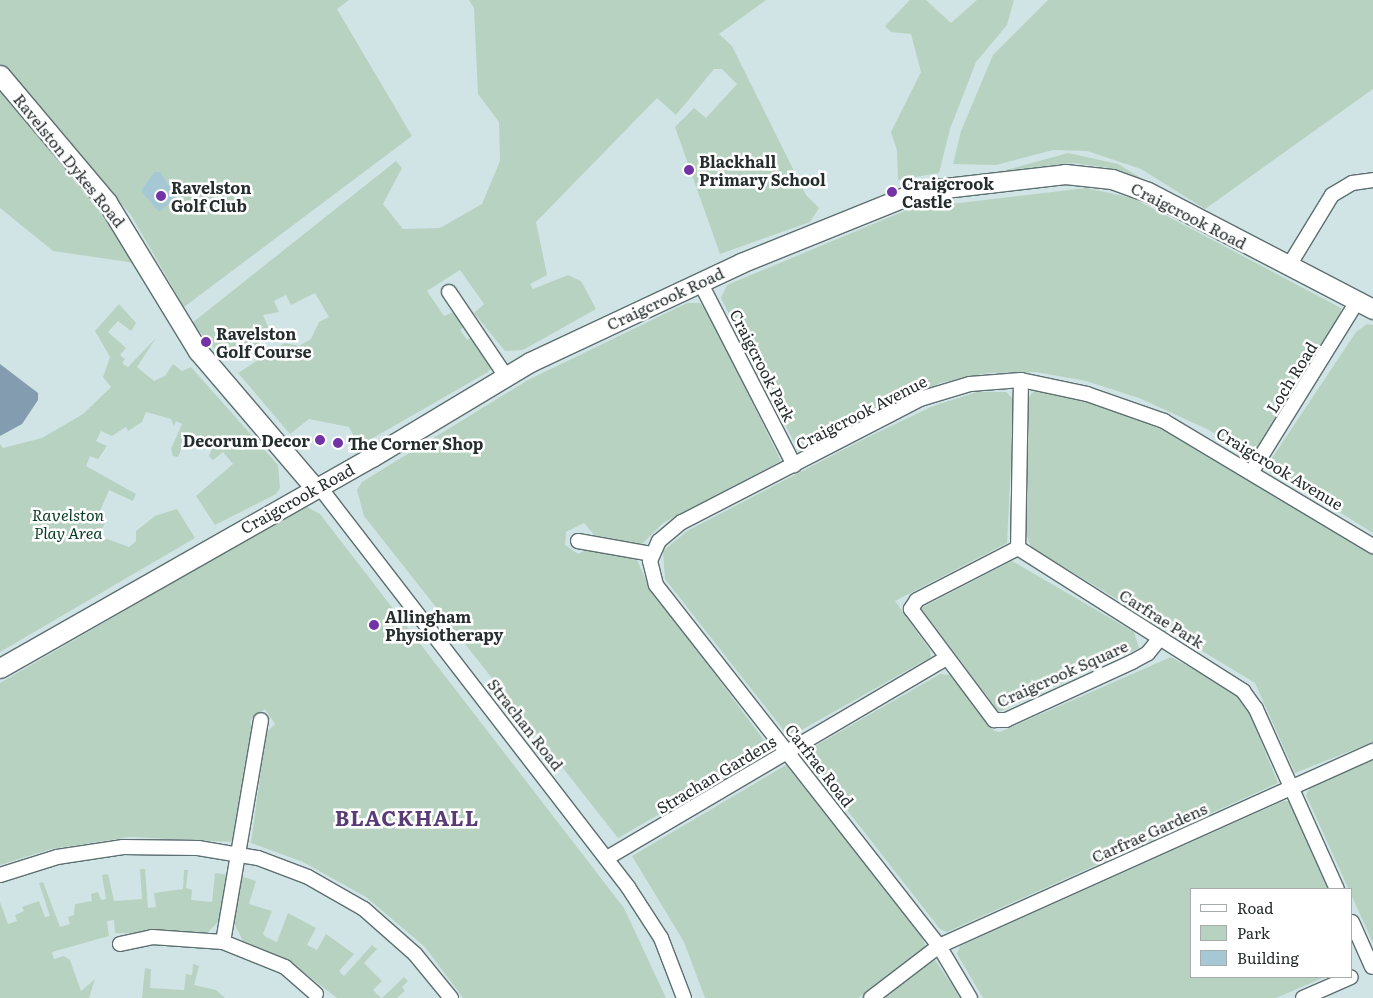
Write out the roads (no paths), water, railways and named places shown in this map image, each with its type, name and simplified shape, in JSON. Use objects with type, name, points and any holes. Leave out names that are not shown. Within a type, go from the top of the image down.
[{"type":"street","name":"Ravelston Dykes Road","points":[[0,75],[107,202],[198,351],[316,486]]},
{"type":"street","name":"Craigcrook Road","points":[[0,668],[506,375],[700,282],[910,194],[1065,174],[1112,179],[1138,188],[1290,264],[1365,305]]},
{"type":"street","points":[[1290,264],[1332,195],[1352,182],[1372,177]]},
{"type":"street","name":"Craigcrook Park","points":[[700,282],[794,465]]},
{"type":"street","points":[[449,292],[506,375]]},
{"type":"street","name":"Loch Road","points":[[1252,471],[1365,305]]},
{"type":"street","points":[[1018,548],[1021,380]]},
{"type":"street","name":"Craigcrook Avenue","points":[[651,554],[682,522],[931,395],[970,384],[1021,380],[1087,394],[1135,410],[1190,434],[1373,546]]},
{"type":"street","name":"Strachan Road","points":[[316,486],[607,858],[661,938],[684,998]]},
{"type":"street","points":[[578,541],[651,554]]},
{"type":"street","name":"Carfrae Park","points":[[1018,548],[1247,695],[1337,888]]},
{"type":"street","name":"Craigcrook Square","points":[[1018,548],[914,602],[912,614],[992,718],[1002,721],[1141,658],[1160,638]]},
{"type":"street","name":"Carfrae Road","points":[[651,554],[656,585],[939,946],[970,998]]},
{"type":"street","name":"Strachan Gardens","points":[[607,858],[945,659]]},
{"type":"street","points":[[224,942],[261,720]]},
{"type":"street","name":"Carfrae Gardens","points":[[871,998],[939,946],[1373,751]]},
{"type":"street","points":[[0,875],[57,857],[123,847],[177,846],[239,853],[308,877],[364,909],[415,954],[452,998]]},
{"type":"street","points":[[1353,924],[1373,967],[1353,976]]},
{"type":"street","points":[[120,944],[152,937],[224,942],[277,963],[305,981],[316,994]]},
{"type":"street","points":[[1303,998],[1349,978]]},
{"type":"water","points":[[0,364],[38,393],[38,400],[22,424],[0,436]]},
{"type":"place","name":"Blackhall Primary School","points":[[689,170]]},
{"type":"place","name":"Craigcrook Castle","points":[[892,192]]},
{"type":"place","name":"Ravelston Golf Club","points":[[161,196]]},
{"type":"place","name":"Ravelston Golf Course","points":[[206,342]]},
{"type":"place","name":"Decorum Decor","points":[[320,440]]},
{"type":"place","name":"The Corner Shop","points":[[338,443]]},
{"type":"place","name":"Allingham Physiotherapy","points":[[374,625]]},
{"type":"district","name":"BLACKHALL","points":[[407,817]]},
{"type":"park label","name":"Ravelston Play Area","points":[[68,523]]}]
